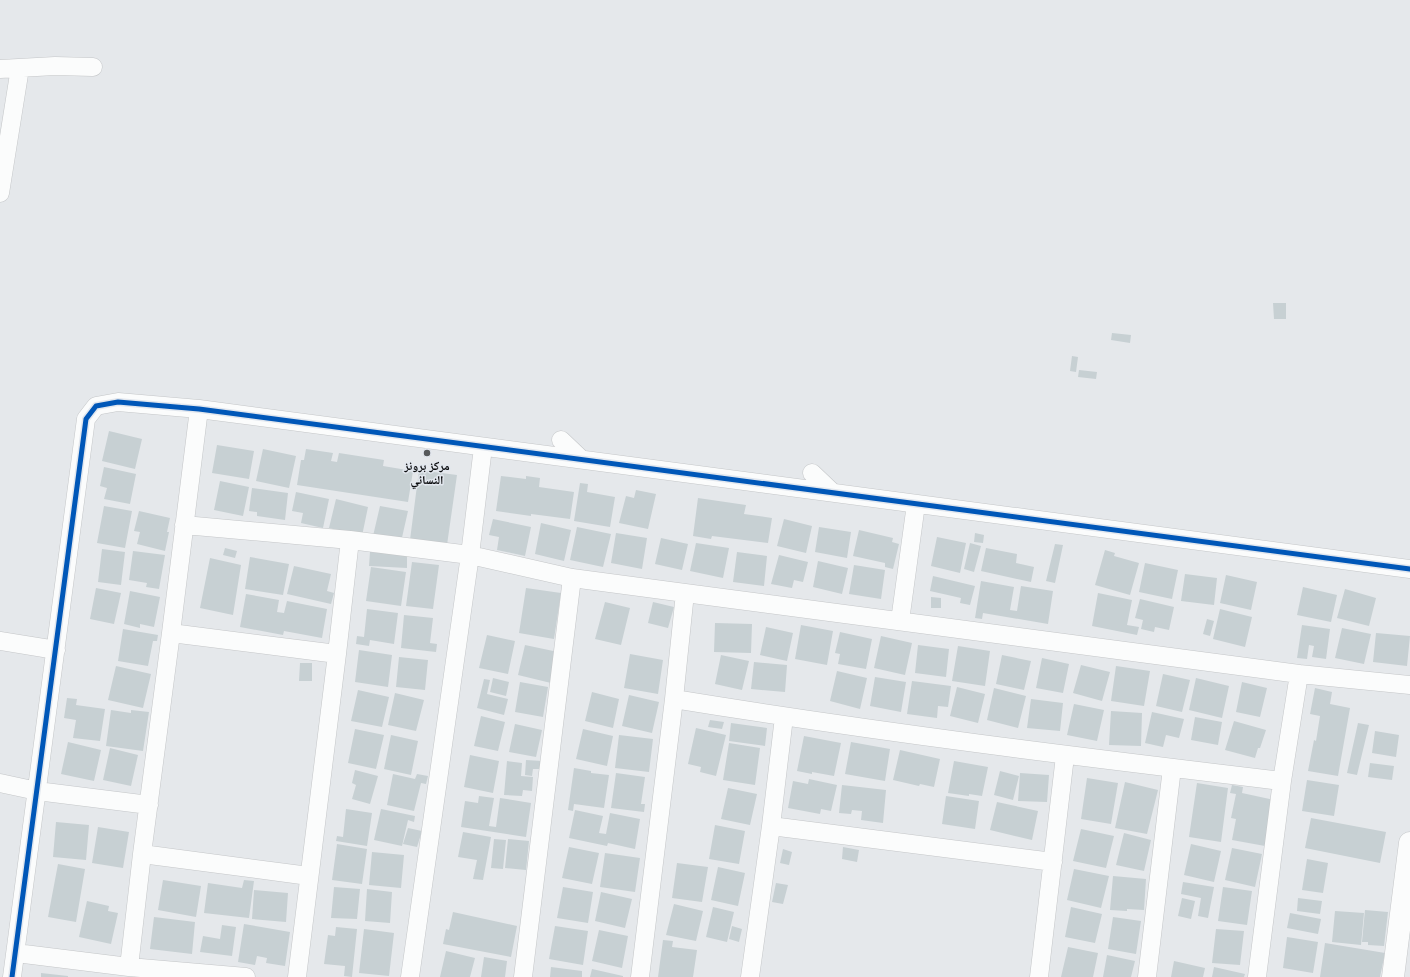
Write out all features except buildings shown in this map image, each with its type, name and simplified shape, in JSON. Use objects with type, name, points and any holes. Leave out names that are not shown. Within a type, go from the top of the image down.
[{"type":"main road","points":[[1393,977],[1410,843]]},
{"type":"street","points":[[0,69],[55,66],[93,67]]},
{"type":"street","points":[[0,188],[20,68]]},
{"type":"street","points":[[12,977],[86,419],[96,406],[118,402],[199,409],[1410,569]]},
{"type":"street","points":[[129,967],[199,409]]},
{"type":"street","points":[[561,440],[581,460]]},
{"type":"street","points":[[410,977],[470,555],[483,447]]},
{"type":"street","points":[[812,473],[832,492]]},
{"type":"street","points":[[900,622],[916,504]]},
{"type":"street","points":[[184,525],[350,540],[470,555],[572,578],[685,594],[1299,674],[1410,685]]},
{"type":"street","points":[[297,977],[350,540]]},
{"type":"street","points":[[523,977],[572,578]]},
{"type":"street","points":[[640,977],[674,699],[685,594]]},
{"type":"street","points":[[171,633],[337,654]]},
{"type":"street","points":[[0,640],[56,650]]},
{"type":"street","points":[[1257,977],[1282,781],[1299,674]]},
{"type":"street","points":[[674,699],[784,717],[1065,756],[1282,781]]},
{"type":"street","points":[[750,977],[771,826],[784,717]]},
{"type":"street","points":[[1039,977],[1065,756]]},
{"type":"street","points":[[1147,977],[1172,768]]},
{"type":"street","points":[[0,784],[37,791],[148,806]]},
{"type":"street","points":[[771,826],[1053,862]]},
{"type":"street","points":[[142,854],[309,876]]},
{"type":"street","points":[[16,953],[129,967],[246,977]]},
{"type":"cycle path","points":[[12,977],[86,419],[96,406],[118,402],[199,409],[1410,569]]},
{"type":"place","name":"مركز برونز النسائي","points":[[427,453]]}]
